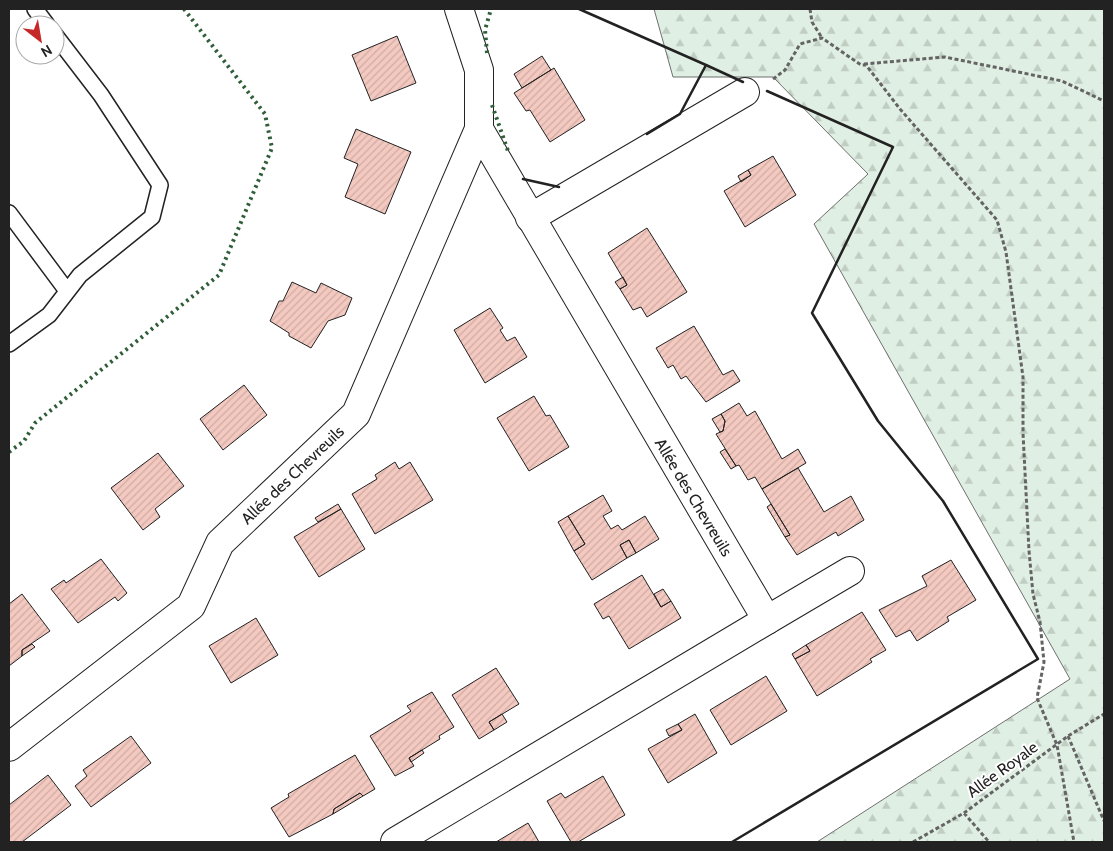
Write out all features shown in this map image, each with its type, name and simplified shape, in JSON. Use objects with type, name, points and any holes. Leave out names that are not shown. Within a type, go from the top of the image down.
[{"type":"street","name":"Allée des Chevreuils","points":[[9,747],[191,606],[220,542],[356,414],[479,129],[479,70],[459,9]]},
{"type":"street","points":[[530,218],[744,93]]},
{"type":"street","name":"Allée des Chevreuils","points":[[479,129],[767,620]]},
{"type":"street","points":[[395,842],[850,571]]},
{"type":"lane","points":[[9,344],[49,315],[80,276],[152,217],[160,185],[101,95],[65,48]]},
{"type":"lane","points":[[9,214],[67,291]]},
{"type":"path","points":[[810,9],[812,22],[822,38],[861,64],[866,64],[900,110],[997,220],[1006,252],[1023,377],[1023,433],[1029,551],[1033,594],[1040,622],[1044,662],[1037,698],[1057,745],[1074,842]]},
{"type":"path","points":[[744,93],[747,98],[785,70],[800,44],[822,38]]},
{"type":"path","points":[[861,64],[945,57],[1062,82],[1104,101]]},
{"type":"path","name":"Allée Royale","points":[[913,842],[964,813],[1068,736],[1104,714]]},
{"type":"path","points":[[1068,736],[1104,821]]},
{"type":"path","points":[[964,813],[989,842]]},
{"type":"green space","points":[[654,9],[1104,9],[1104,842],[817,842],[1070,679],[814,224],[868,174],[773,77],[673,77]]},
{"type":"building","points":[[397,36],[416,83],[371,101],[352,55]]},
{"type":"building","points":[[542,56],[551,70],[522,88],[514,74]]},
{"type":"building","points":[[554,68],[585,120],[550,142],[530,110],[526,111],[514,93]]},
{"type":"building","points":[[356,129],[411,152],[385,214],[345,197],[358,164],[344,158]]},
{"type":"building","points":[[773,156],[796,195],[745,227],[724,191],[751,175],[748,170]]},
{"type":"building","points":[[748,170],[751,175],[741,182],[738,176]]},
{"type":"building","points":[[647,228],[687,292],[647,317],[641,307],[633,310],[620,289],[627,285],[608,253]]},
{"type":"building","points":[[623,277],[627,285],[620,289],[615,282]]},
{"type":"building","points":[[292,282],[316,293],[321,283],[352,298],[345,315],[328,321],[311,348],[289,336],[289,333],[270,321],[279,301],[283,301]]},
{"type":"building","points":[[490,308],[503,328],[500,330],[507,341],[515,337],[527,357],[485,383],[454,330]]},
{"type":"building","points":[[694,326],[723,375],[733,370],[740,381],[706,402],[686,376],[681,379],[673,365],[668,368],[656,348]]},
{"type":"building","points":[[244,385],[267,415],[223,450],[200,419]]},
{"type":"building","points":[[534,396],[546,416],[550,415],[569,447],[529,471],[497,418]]},
{"type":"building","points":[[739,403],[747,416],[755,411],[782,459],[798,449],[806,463],[762,489],[755,477],[748,480],[739,465],[736,466],[716,434],[723,431],[725,421],[721,414]]},
{"type":"building","points":[[721,414],[725,421],[723,431],[720,432],[712,419]]},
{"type":"building","points":[[725,449],[736,466],[731,469],[720,452]]},
{"type":"building","points":[[158,453],[184,486],[155,509],[160,517],[143,530],[111,488]]},
{"type":"building","points":[[395,462],[399,469],[410,462],[433,500],[375,534],[352,494],[377,479],[375,475]]},
{"type":"building","points":[[798,468],[824,512],[851,496],[864,520],[838,536],[836,532],[797,555],[785,537],[790,535],[762,489]]},
{"type":"building","points":[[603,495],[612,511],[603,516],[611,529],[618,525],[622,530],[645,516],[659,539],[636,553],[629,540],[620,545],[627,558],[592,580],[574,551],[585,544],[568,516]]},
{"type":"building","points":[[338,504],[341,509],[318,522],[315,518]]},
{"type":"building","points":[[771,504],[790,535],[785,537],[767,507]]},
{"type":"building","points":[[341,509],[365,549],[319,577],[294,537]]},
{"type":"building","points":[[568,516],[585,544],[574,551],[558,522]]},
{"type":"building","points":[[629,540],[636,553],[627,558],[620,545]]},
{"type":"building","points":[[101,559],[127,593],[118,601],[115,597],[78,623],[51,589],[64,580],[66,583]]},
{"type":"building","points":[[951,560],[976,600],[947,617],[949,621],[917,641],[910,630],[896,637],[879,610],[927,586],[922,576]]},
{"type":"building","points":[[642,575],[661,607],[671,601],[681,618],[629,649],[609,616],[603,619],[594,604]]},
{"type":"building","points":[[663,589],[671,601],[661,607],[654,594]]},
{"type":"building","points":[[22,594],[50,631],[22,650],[22,656],[9,666],[9,604]]},
{"type":"building","points":[[862,612],[886,650],[870,659],[872,662],[817,696],[795,659],[810,651],[806,645]]},
{"type":"building","points":[[256,618],[278,655],[231,683],[209,646]]},
{"type":"building","points":[[32,644],[35,647],[22,656],[22,650]]},
{"type":"building","points":[[806,645],[810,651],[795,659],[792,654]]},
{"type":"building","points":[[496,668],[519,704],[489,722],[494,730],[479,739],[452,695]]},
{"type":"building","points":[[766,676],[787,711],[731,745],[710,710]]},
{"type":"building","points":[[432,692],[454,727],[439,736],[440,739],[409,758],[414,766],[395,776],[370,736],[411,711],[407,706]]},
{"type":"building","points":[[502,714],[507,722],[494,730],[489,722]]},
{"type":"building","points":[[695,714],[717,753],[668,783],[648,749],[682,730],[678,724]]},
{"type":"building","points":[[678,724],[682,730],[669,736],[666,730]]},
{"type":"building","points":[[131,736],[151,763],[91,807],[75,786],[87,776],[83,770]]},
{"type":"building","points":[[422,750],[424,753],[411,762],[409,758]]},
{"type":"building","points":[[355,755],[375,789],[363,796],[360,793],[334,809],[333,814],[289,837],[271,808],[289,797],[288,794]]},
{"type":"building","points":[[48,775],[71,805],[22,842],[9,842],[9,805]]},
{"type":"building","points":[[603,776],[625,815],[578,842],[571,842],[547,801],[561,793],[565,798]]},
{"type":"building","points":[[360,793],[363,796],[333,814],[334,809]]},
{"type":"building","points":[[528,823],[539,842],[496,842]]},
{"type":"hedge","points":[[9,452],[24,441],[35,423],[219,275],[272,148],[265,114],[184,9]]},
{"type":"hedge","points":[[487,53],[485,30],[491,9]]},
{"type":"hedge","points":[[492,105],[508,151]]},
{"type":"wall","points":[[579,9],[706,65],[680,114],[647,134]]},
{"type":"wall","points":[[706,65],[743,82]]},
{"type":"wall","points":[[732,842],[1038,659],[943,501],[878,421],[812,313],[893,147],[767,91]]},
{"type":"wall","points":[[523,179],[559,187]]}]
